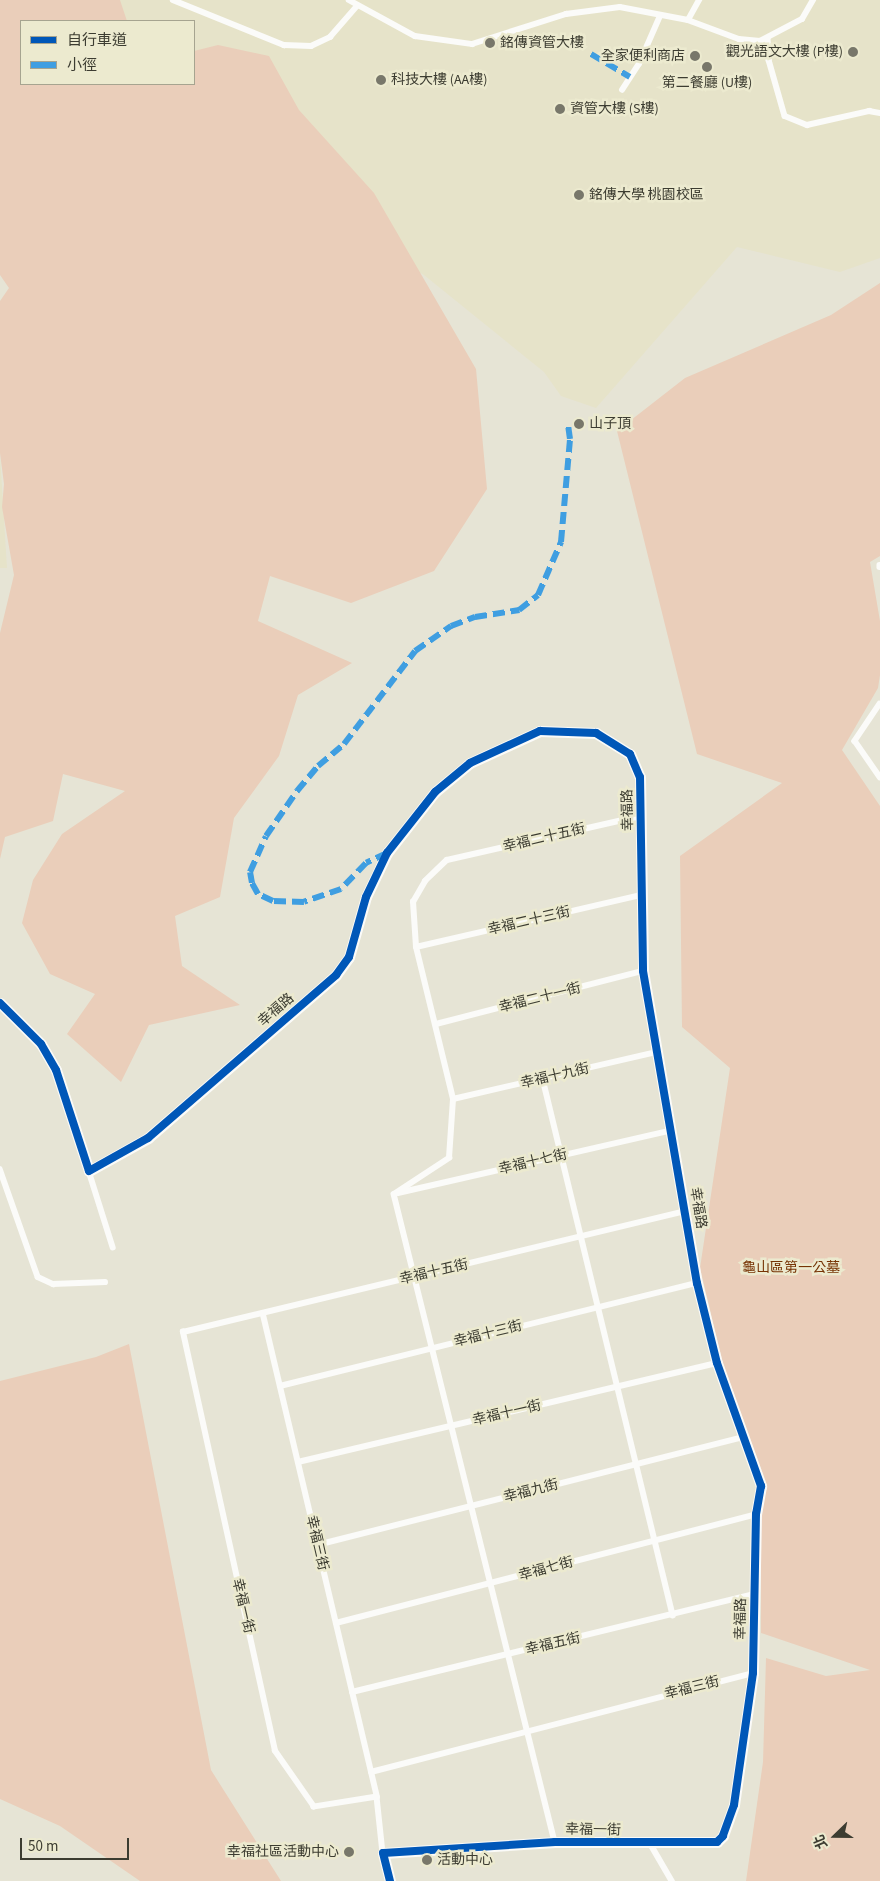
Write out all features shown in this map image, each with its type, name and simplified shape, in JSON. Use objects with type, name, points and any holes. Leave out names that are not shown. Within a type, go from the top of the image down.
[{"type":"street","name":"幸福路","points":[[89,1171],[148,1138],[336,975],[349,957],[366,897],[387,853],[436,792],[470,763],[540,731],[596,733],[630,754],[640,777],[643,971],[697,1283],[717,1363],[761,1486],[756,1514],[753,1673],[741,1761]]},
{"type":"street","points":[[0,1003],[41,1044],[56,1070],[89,1171]]},
{"type":"street","name":"幸福一街","points":[[383,1853],[555,1842],[717,1842],[728,1825],[741,1761]]},
{"type":"street","points":[[383,1853],[390,1881]]},
{"type":"lane","points":[[173,0],[284,45],[311,46],[330,37],[357,6]]},
{"type":"lane","points":[[349,0],[415,36],[472,44],[566,14],[620,7],[688,20],[739,39],[760,41],[802,20],[813,0]]},
{"type":"lane","points":[[688,20],[699,0]]},
{"type":"lane","points":[[622,90],[639,64],[660,16]]},
{"type":"lane","points":[[768,38],[769,60],[785,116],[807,125],[869,111],[880,113]]},
{"type":"lane","points":[[880,704],[855,741],[880,777]]},
{"type":"lane","name":"幸福二十五街","points":[[416,947],[414,902],[425,881],[448,860],[641,816]]},
{"type":"lane","name":"幸福二十三街","points":[[416,947],[642,895]]},
{"type":"lane","points":[[416,947],[453,1099],[449,1158],[394,1194],[489,1583],[555,1842]]},
{"type":"lane","name":"幸福二十一街","points":[[436,1024],[643,971]]},
{"type":"lane","name":"幸福十九街","points":[[453,1099],[657,1052]]},
{"type":"lane","points":[[544,1078],[673,1615]]},
{"type":"lane","name":"幸福十七街","points":[[394,1194],[672,1130]]},
{"type":"lane","points":[[0,1168],[38,1276],[53,1284],[105,1282]]},
{"type":"lane","points":[[89,1171],[113,1247]]},
{"type":"lane","name":"幸福十五街","points":[[182,1332],[686,1211]]},
{"type":"lane","name":"幸福十三街","points":[[280,1386],[697,1283]]},
{"type":"lane","name":"幸福三街","points":[[263,1313],[371,1772],[383,1853]]},
{"type":"lane","name":"幸福一街","points":[[182,1332],[275,1751],[314,1806],[376,1797]]},
{"type":"lane","name":"幸福十一街","points":[[298,1462],[618,1388],[717,1363]]},
{"type":"lane","name":"幸福九街","points":[[317,1544],[744,1437]]},
{"type":"lane","name":"幸福七街","points":[[336,1624],[756,1514]]},
{"type":"lane","name":"幸福五街","points":[[352,1692],[754,1594]]},
{"type":"lane","name":"幸福三街","points":[[371,1772],[753,1673]]},
{"type":"lane","points":[[650,1843],[672,1881]]},
{"type":"shaded area","name":"銘傳大學 桃園校區","points":[[0,0],[880,0],[880,258],[840,272],[737,247],[596,408],[561,396],[544,372],[424,275],[316,210],[0,137]]},
{"type":"shaded area","points":[[0,456],[7,568],[0,568]]},
{"type":"green space","points":[[0,0],[120,0],[127,20],[20,20],[20,85],[195,85],[195,51],[218,45],[269,56],[299,110],[374,193],[476,369],[487,489],[434,571],[351,603],[270,576],[258,621],[352,663],[298,695],[279,756],[234,818],[220,897],[175,916],[182,966],[240,1005],[149,1025],[121,1082],[67,1034],[95,994],[50,974],[22,923],[33,880],[62,834],[125,791],[63,774],[53,821],[5,837],[0,859],[0,633],[14,575],[2,507],[4,484],[0,453],[0,301],[9,288],[0,275]]},
{"type":"green space","name":"龜山區第一公墓","points":[[880,283],[880,556],[870,562],[880,621],[880,675],[878,688],[842,750],[880,806],[880,1881],[746,1881],[763,1762],[766,1658],[826,1676],[870,1670],[761,1633],[761,1515],[767,1485],[722,1360],[700,1268],[730,1068],[682,1027],[680,856],[782,783],[697,754],[617,431],[685,378],[831,315]]},
{"type":"green space","points":[[129,1344],[211,1770],[281,1881],[140,1881],[60,1826],[0,1799],[0,1381],[96,1357]]},
{"type":"marked path","points":[[591,54],[630,77]]},
{"type":"marked path","points":[[387,853],[366,863],[341,889],[304,902],[273,901],[258,894],[252,883],[250,872],[266,836],[297,791],[318,766],[344,744],[415,651],[451,626],[475,617],[519,610],[538,595],[561,542],[570,439],[568,425]]},
{"type":"cycle path","points":[[0,1003],[41,1044],[56,1070],[89,1171],[148,1138],[336,975],[349,957],[366,897],[387,853],[435,792],[470,763],[540,731],[596,733],[630,754],[640,777],[643,971],[697,1283],[717,1363],[761,1486],[756,1514],[753,1673],[734,1805],[723,1836],[717,1842],[555,1842],[383,1853],[390,1881]]},
{"type":"place","name":"銘傳資管大樓","points":[[490,43]]},
{"type":"place","name":"觀光語文大樓 (P樓)","points":[[853,52]]},
{"type":"place","name":"全家便利商店","points":[[695,56]]},
{"type":"place","name":"第二餐廳 (U樓)","points":[[707,67]]},
{"type":"place","name":"科技大樓 (AA樓)","points":[[381,80]]},
{"type":"place","name":"資管大樓 (S樓)","points":[[560,109]]},
{"type":"place","name":"銘傳大學 桃園校區","points":[[579,195]]},
{"type":"place","name":"山子頂","points":[[579,424]]},
{"type":"place","name":"幸福社區活動中心","points":[[349,1852]]},
{"type":"place","name":"活動中心","points":[[427,1860]]}]
